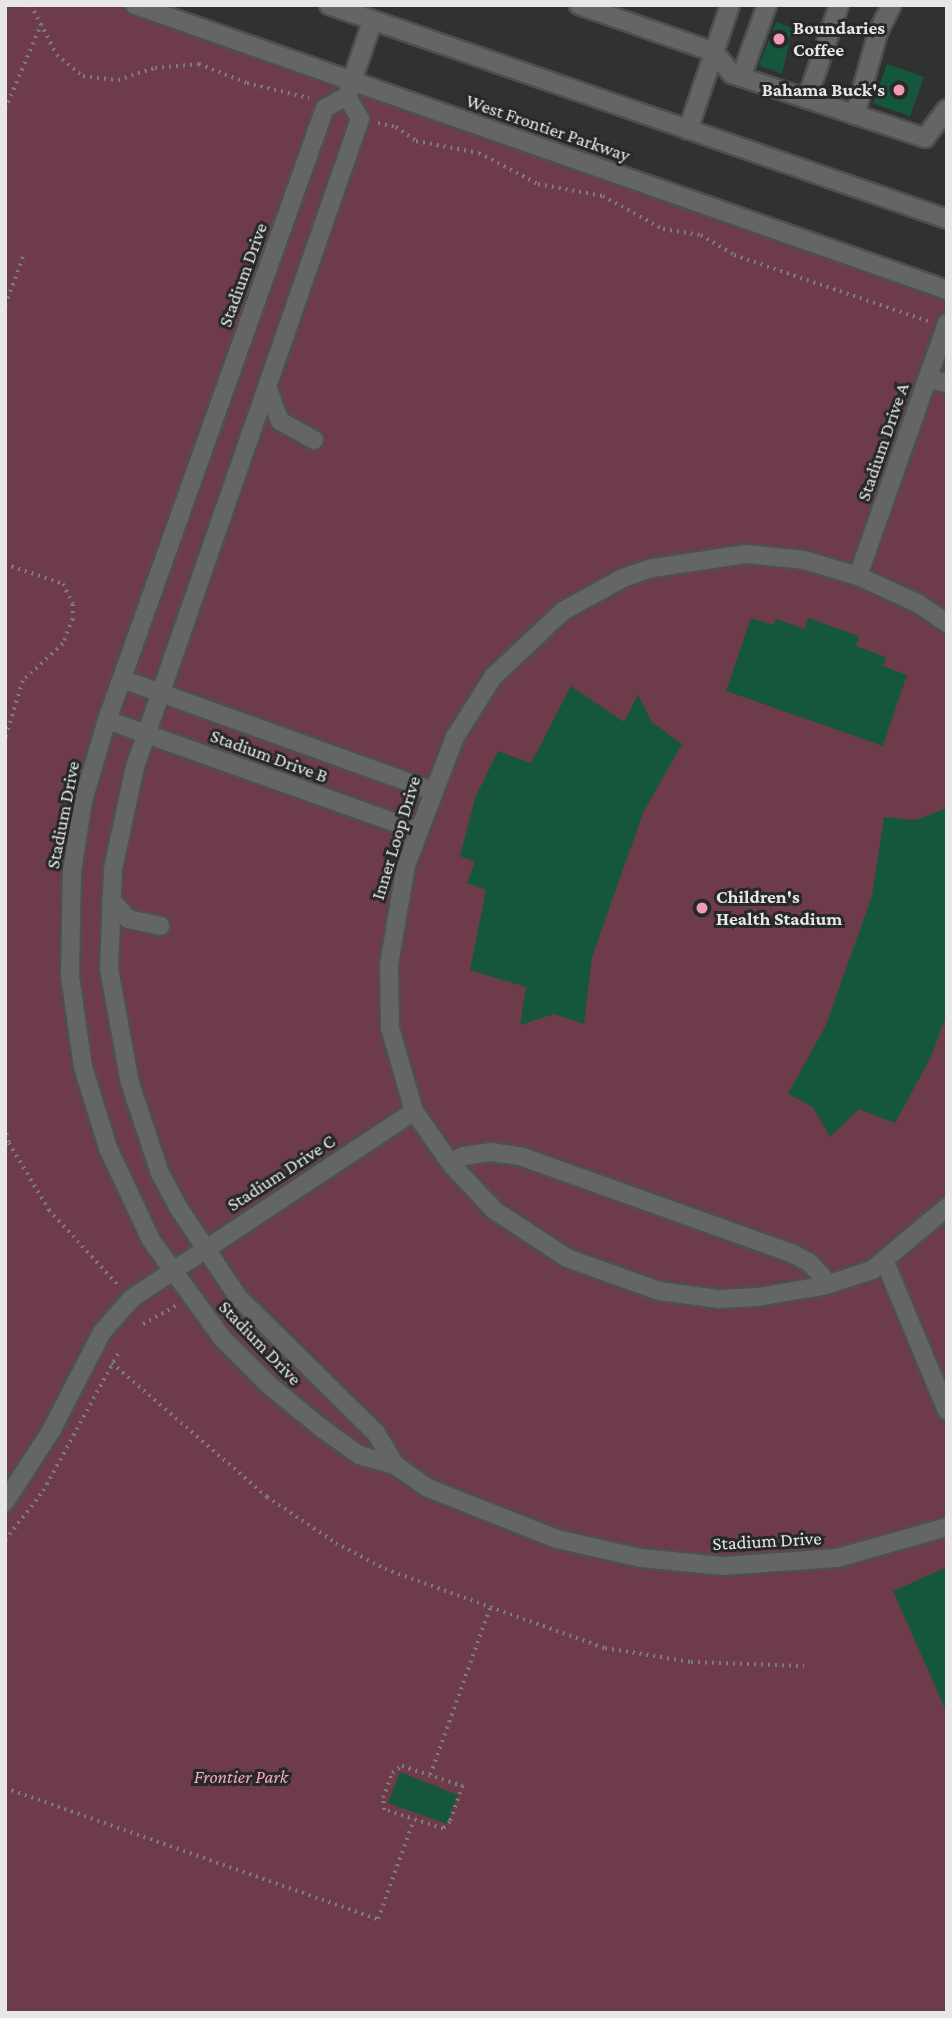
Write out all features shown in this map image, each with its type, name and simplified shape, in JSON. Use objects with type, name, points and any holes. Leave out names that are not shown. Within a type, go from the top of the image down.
[{"type":"street","name":"West Frontier Parkway","points":[[135,5],[349,89],[947,290]]},
{"type":"street","points":[[329,5],[363,14],[947,219]]},
{"type":"street","points":[[579,5],[715,52],[732,74],[925,138],[947,109]]},
{"type":"street","points":[[688,130],[730,5]]},
{"type":"street","points":[[741,77],[767,5]]},
{"type":"street","points":[[807,99],[839,5]]},
{"type":"street","points":[[855,115],[878,32],[892,5]]},
{"type":"street","points":[[360,119],[349,89],[363,14]]},
{"type":"street","points":[[325,108],[349,89]]},
{"type":"street","name":"Stadium Drive","points":[[325,108],[107,720],[83,801],[72,872],[69,950],[76,1024],[86,1076],[108,1148],[140,1221],[171,1271],[210,1324],[268,1385],[359,1455],[395,1465],[428,1488],[521,1527],[593,1548],[675,1563],[745,1566],[837,1558],[947,1527]]},
{"type":"street","name":"Stadium Drive","points":[[360,119],[146,734],[119,835],[111,900],[109,969],[130,1083],[160,1173],[203,1250],[262,1324],[376,1433],[395,1465]]},
{"type":"street","name":"Stadium Drive A","points":[[858,576],[946,325]]},
{"type":"street","points":[[927,379],[947,383]]},
{"type":"street","points":[[267,386],[280,421],[314,440]]},
{"type":"street","name":"Inner Loop Drive","points":[[947,623],[917,603],[858,576],[804,561],[746,554],[691,559],[623,578],[563,611],[509,658],[475,700],[431,790],[397,903],[389,964],[390,1028],[414,1111],[451,1164],[494,1210],[544,1246],[632,1283],[659,1291],[719,1299],[758,1297],[828,1284],[885,1262],[947,1207]]},
{"type":"street","name":"Stadium Drive B","points":[[122,679],[431,790]]},
{"type":"street","name":"Stadium Drive B","points":[[107,720],[418,831]]},
{"type":"street","points":[[111,900],[128,919],[160,926]]},
{"type":"street","name":"Stadium Drive C","points":[[5,1502],[51,1431],[102,1332],[132,1298],[414,1111]]},
{"type":"street","points":[[451,1164],[463,1156],[490,1152],[520,1156],[793,1254],[810,1263],[828,1284]]},
{"type":"street","points":[[885,1262],[947,1411]]},
{"type":"path","points":[[31,5],[57,55],[74,71],[101,81],[155,68],[199,64],[247,83],[307,97],[325,108]]},
{"type":"path","points":[[5,109],[41,24]]},
{"type":"path","points":[[360,119],[396,127],[416,141],[442,149],[478,153],[538,184],[603,196],[663,229],[701,235],[734,254],[946,325]]},
{"type":"path","points":[[5,306],[24,254]]},
{"type":"path","points":[[5,564],[63,584],[73,604],[74,619],[63,645],[23,681],[5,740]]},
{"type":"path","points":[[5,1127],[7,1144],[49,1210],[120,1286]]},
{"type":"path","points":[[143,1324],[176,1306]]},
{"type":"path","points":[[5,1540],[43,1491],[120,1350]]},
{"type":"path","points":[[112,1363],[151,1391],[239,1475],[302,1523],[385,1569],[564,1635],[650,1658],[804,1666]]},
{"type":"path","points":[[430,1775],[490,1607]]},
{"type":"path","points":[[402,1766],[430,1775],[463,1786],[450,1822],[436,1829],[384,1810],[383,1798],[392,1773],[402,1766]]},
{"type":"path","points":[[5,1788],[378,1919],[413,1821]]},
{"type":"green space","name":"Frontier Park","points":[[5,5],[121,5],[947,291],[947,2013],[5,2013]]},
{"type":"building","name":"Boundaries Coffee","points":[[776,22],[792,28],[782,74],[759,65]]},
{"type":"building","name":"Bahama Buck's","points":[[887,64],[924,77],[910,116],[873,103]]},
{"type":"building","points":[[751,618],[774,625],[776,619],[805,629],[808,618],[859,636],[856,646],[886,657],[883,666],[907,675],[883,746],[726,691]]},
{"type":"building","points":[[571,686],[624,722],[638,695],[652,722],[682,744],[643,813],[592,957],[584,1024],[554,1014],[520,1025],[526,987],[470,970],[486,890],[467,883],[475,862],[460,856],[475,798],[498,751],[531,763]]},
{"type":"building","points":[[947,808],[947,1013],[932,1055],[895,1123],[859,1109],[830,1137],[813,1107],[788,1094],[826,1025],[872,896],[884,817],[916,820]]},
{"type":"building","points":[[947,1567],[947,1713],[893,1591]]},
{"type":"building","points":[[400,1772],[458,1795],[447,1824],[388,1803]]},
{"type":"place","name":"Boundaries Coffee","points":[[779,39]]},
{"type":"place","name":"Bahama Buck's","points":[[899,90]]},
{"type":"place","name":"Children's Health Stadium","points":[[702,908]]}]
